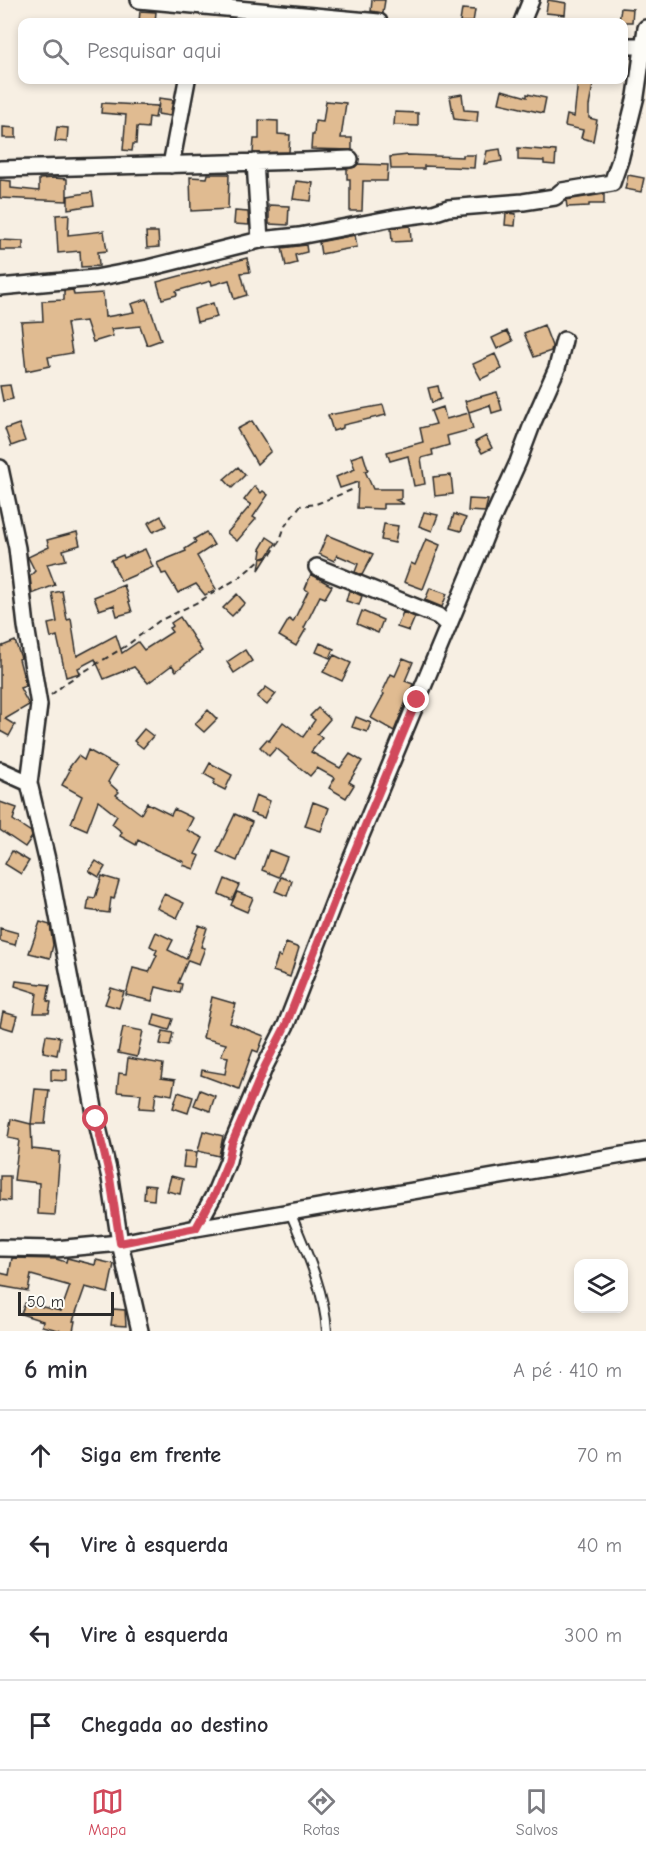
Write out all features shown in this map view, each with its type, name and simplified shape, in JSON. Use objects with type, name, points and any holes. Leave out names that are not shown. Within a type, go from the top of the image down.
[{"type":"street","points":[[139,0],[201,3],[342,18]]},
{"type":"street","points":[[524,18],[531,0]]},
{"type":"street","points":[[199,18],[201,3]]},
{"type":"street","points":[[0,287],[95,279],[260,240],[299,236],[433,213],[448,208],[555,197],[562,191],[612,183],[636,96],[646,28]]},
{"type":"street","points":[[628,46],[642,46]]},
{"type":"street","points":[[171,165],[186,84]]},
{"type":"street","points":[[0,169],[350,159]]},
{"type":"street","points":[[255,162],[260,240]]},
{"type":"street","points":[[196,1228],[214,1195],[228,1161],[232,1143],[265,1066],[286,1025],[340,886],[448,625],[533,422],[549,390],[564,340]]},
{"type":"street","points":[[0,468],[17,548],[39,705],[29,783],[49,868],[96,1119],[110,1178],[120,1243],[140,1331]]},
{"type":"street","points":[[317,567],[438,616],[448,625]]},
{"type":"street","points":[[0,770],[29,783]]},
{"type":"street","points":[[0,1248],[56,1249],[120,1243],[646,1151]]},
{"type":"lane","points":[[290,1212],[312,1264],[325,1305],[327,1331]]},
{"type":"path","points":[[39,705],[67,682],[126,646],[159,621],[208,596],[240,577],[261,559],[270,556],[285,526],[300,506],[316,504],[354,489]]},
{"type":"building","points":[[372,0],[385,0],[383,13],[371,11]]},
{"type":"building","points":[[548,0],[566,3],[565,15],[546,13]]},
{"type":"building","points":[[621,8],[633,9],[632,22],[628,22],[628,18],[620,18]]},
{"type":"building","points":[[462,9],[475,10],[474,18],[461,18]]},
{"type":"building","points":[[140,11],[156,12],[155,18],[139,18]]},
{"type":"building","points":[[578,84],[593,84],[589,106],[589,118],[597,120],[593,141],[581,138],[583,130],[565,126],[567,115],[574,117]]},
{"type":"building","points":[[502,90],[527,97],[527,94],[546,98],[543,113],[499,103]]},
{"type":"building","points":[[462,94],[464,110],[478,111],[477,122],[454,119],[450,96]]},
{"type":"building","points":[[159,98],[173,100],[170,116],[158,114]]},
{"type":"building","points":[[326,101],[346,103],[341,138],[352,138],[352,150],[311,149],[315,121],[323,122]]},
{"type":"building","points":[[102,103],[157,106],[155,118],[149,117],[148,128],[137,127],[136,144],[133,144],[132,151],[123,150],[126,115],[101,113]]},
{"type":"building","points":[[395,112],[418,113],[418,126],[394,125]]},
{"type":"building","points":[[259,120],[278,121],[278,134],[290,135],[289,152],[253,153],[254,139],[259,139]]},
{"type":"building","points":[[3,127],[16,128],[16,138],[3,138]]},
{"type":"building","points":[[57,127],[68,128],[67,142],[55,141]]},
{"type":"building","points":[[518,148],[556,151],[555,165],[544,164],[544,161],[518,160]]},
{"type":"building","points":[[500,149],[502,161],[484,164],[487,151]]},
{"type":"building","points":[[408,155],[463,157],[463,155],[475,155],[474,168],[424,166],[424,169],[391,169],[390,157]]},
{"type":"building","points":[[358,164],[388,165],[387,181],[363,181],[362,211],[350,211],[350,179],[347,179],[347,169]]},
{"type":"building","points":[[208,174],[229,174],[228,209],[191,211],[190,177],[207,178]]},
{"type":"building","points":[[628,175],[644,178],[641,192],[625,189]]},
{"type":"building","points":[[39,179],[67,179],[67,201],[0,198],[0,180],[11,181],[11,188],[39,191]]},
{"type":"building","points":[[296,181],[313,183],[311,201],[293,199]]},
{"type":"building","points":[[92,192],[94,205],[68,209],[68,196]]},
{"type":"building","points":[[604,194],[604,204],[567,207],[566,200]]},
{"type":"building","points":[[269,205],[289,206],[288,225],[269,224]]},
{"type":"building","points":[[235,211],[248,212],[249,225],[234,224]]},
{"type":"building","points":[[506,213],[516,214],[515,226],[505,225]]},
{"type":"building","points":[[69,214],[68,235],[104,231],[107,251],[98,252],[99,266],[81,267],[80,251],[58,253],[56,215]]},
{"type":"building","points":[[410,226],[411,241],[392,242],[391,228]]},
{"type":"building","points":[[146,232],[158,232],[159,247],[147,248]]},
{"type":"building","points":[[355,235],[357,247],[321,254],[319,242]]},
{"type":"building","points":[[0,240],[23,241],[23,250],[0,250]]},
{"type":"building","points":[[306,245],[307,252],[295,255],[297,263],[286,266],[282,248]]},
{"type":"building","points":[[247,258],[250,272],[241,273],[247,295],[234,299],[229,280],[212,285],[211,281],[176,291],[177,295],[162,299],[157,282]]},
{"type":"building","points":[[73,290],[74,295],[103,293],[105,317],[134,312],[131,304],[147,299],[161,340],[147,345],[140,326],[111,329],[113,336],[93,342],[86,321],[67,323],[72,353],[48,357],[50,366],[26,371],[21,322],[43,321],[42,301],[64,300],[64,291]]},
{"type":"building","points":[[213,303],[217,317],[197,322],[194,309]]},
{"type":"building","points":[[544,325],[552,346],[551,351],[534,357],[524,333]]},
{"type":"building","points":[[507,331],[513,341],[497,349],[492,338]]},
{"type":"building","points":[[495,354],[502,369],[481,379],[473,364]]},
{"type":"building","points":[[10,385],[13,399],[3,401],[0,386]]},
{"type":"building","points":[[438,386],[441,399],[432,403],[428,388]]},
{"type":"building","points":[[497,392],[502,410],[492,413],[490,405],[469,412],[465,401]]},
{"type":"building","points":[[383,405],[386,415],[343,425],[343,428],[333,431],[328,415]]},
{"type":"building","points":[[443,407],[446,419],[469,413],[473,429],[447,436],[449,445],[432,450],[433,455],[421,458],[425,484],[414,486],[408,456],[390,461],[387,452],[423,442],[420,428],[436,424],[431,411]]},
{"type":"building","points":[[252,421],[271,451],[257,464],[237,429]]},
{"type":"building","points":[[19,424],[25,441],[11,446],[5,429]]},
{"type":"building","points":[[486,436],[492,448],[482,453],[475,442]]},
{"type":"building","points":[[363,454],[368,470],[365,471],[373,489],[401,489],[401,499],[396,500],[404,504],[383,504],[383,509],[357,508],[358,482],[340,488],[336,477],[355,469],[351,458]]},
{"type":"building","points":[[238,467],[245,475],[232,488],[224,479]]},
{"type":"building","points":[[451,475],[453,494],[435,496],[433,477]]},
{"type":"building","points":[[255,486],[261,493],[263,491],[268,495],[253,517],[256,519],[237,541],[227,533],[251,505],[244,500]]},
{"type":"building","points":[[469,499],[488,500],[485,512],[468,511]]},
{"type":"building","points":[[424,512],[438,515],[432,531],[419,526]]},
{"type":"building","points":[[454,514],[466,518],[461,531],[450,528]]},
{"type":"building","points":[[161,516],[166,526],[153,532],[148,523]]},
{"type":"building","points":[[384,524],[398,526],[395,543],[381,540]]},
{"type":"building","points":[[77,532],[80,545],[63,550],[66,560],[47,564],[55,585],[32,594],[30,576],[35,571],[28,557],[49,547],[47,540]]},
{"type":"building","points":[[206,532],[214,545],[197,556],[216,589],[205,595],[196,584],[178,593],[166,573],[162,574],[157,563],[186,551],[185,549],[196,542],[194,539]]},
{"type":"building","points":[[327,535],[373,554],[362,575],[355,572],[358,564],[337,555],[334,561],[319,554]]},
{"type":"building","points":[[267,537],[276,543],[259,570],[262,550],[260,549]]},
{"type":"building","points":[[426,539],[440,545],[423,589],[404,582],[411,563],[415,565]]},
{"type":"building","points":[[145,549],[153,567],[121,581],[111,560],[123,555],[124,558]]},
{"type":"building","points":[[311,574],[332,586],[325,598],[320,596],[296,646],[279,636],[289,619],[293,622],[308,591],[305,589]]},
{"type":"building","points":[[124,585],[132,612],[117,616],[114,605],[99,610],[94,597]]},
{"type":"building","points":[[430,588],[447,594],[442,607],[425,600]]},
{"type":"building","points":[[349,590],[362,596],[359,605],[346,601]]},
{"type":"building","points":[[62,591],[67,620],[71,619],[77,656],[116,635],[122,653],[138,642],[144,650],[172,632],[169,628],[173,626],[171,623],[180,617],[202,651],[176,671],[172,665],[148,683],[134,667],[104,679],[95,659],[78,668],[80,673],[66,677],[57,636],[51,638],[48,624],[57,622],[52,593]]},
{"type":"building","points":[[237,594],[245,603],[232,616],[223,608]]},
{"type":"building","points":[[362,611],[383,620],[378,633],[357,624]]},
{"type":"building","points":[[403,612],[415,617],[409,631],[397,627]]},
{"type":"building","points":[[15,641],[26,686],[20,688],[29,705],[5,719],[15,725],[9,736],[0,731],[0,647]]},
{"type":"building","points":[[320,643],[334,649],[330,658],[316,652]]},
{"type":"building","points":[[245,650],[252,661],[234,673],[227,662]]},
{"type":"building","points":[[334,655],[351,663],[342,681],[323,672]]},
{"type":"building","points":[[403,658],[413,662],[405,681],[413,684],[394,731],[371,718],[384,694],[382,693],[391,674],[395,676]]},
{"type":"building","points":[[266,687],[276,694],[267,705],[257,697]]},
{"type":"building","points":[[318,708],[330,719],[317,734],[322,738],[311,752],[340,768],[350,754],[362,761],[349,782],[354,785],[346,798],[329,788],[335,778],[317,768],[310,776],[276,748],[269,756],[260,747],[267,739],[269,741],[283,722],[303,737],[315,720],[310,716]]},
{"type":"building","points":[[208,710],[217,719],[204,732],[195,724]]},
{"type":"building","points":[[356,717],[371,723],[367,732],[352,727]]},
{"type":"building","points":[[144,729],[153,736],[143,748],[134,741]]},
{"type":"building","points":[[88,750],[117,766],[108,782],[119,792],[116,795],[141,814],[147,803],[171,815],[174,809],[193,818],[187,830],[203,838],[195,854],[200,856],[194,869],[138,840],[136,845],[120,836],[122,832],[112,824],[117,816],[98,801],[87,830],[71,823],[82,796],[62,785],[70,770],[68,769],[78,756],[84,760]]},
{"type":"building","points":[[210,763],[232,775],[225,790],[213,784],[215,780],[204,774]]},
{"type":"building","points":[[256,795],[270,801],[264,818],[250,813]]},
{"type":"building","points":[[0,802],[17,808],[13,820],[31,832],[32,837],[25,847],[0,830]]},
{"type":"building","points":[[313,802],[329,808],[321,831],[305,826]]},
{"type":"building","points":[[235,814],[252,822],[237,861],[217,852]]},
{"type":"building","points":[[269,850],[287,857],[279,877],[262,870]]},
{"type":"building","points":[[12,851],[29,861],[21,874],[5,864]]},
{"type":"building","points":[[96,861],[105,867],[99,877],[89,871]]},
{"type":"building","points":[[102,876],[119,881],[114,899],[111,898],[109,913],[87,910],[89,897],[95,898]]},
{"type":"building","points":[[281,877],[292,881],[287,896],[275,891]]},
{"type":"building","points":[[225,879],[239,885],[232,900],[219,894]]},
{"type":"building","points":[[237,892],[253,898],[247,912],[231,905]]},
{"type":"building","points":[[164,894],[184,903],[177,918],[157,908]]},
{"type":"building","points":[[40,922],[50,925],[53,945],[50,958],[29,953]]},
{"type":"building","points":[[199,925],[207,928],[201,947],[205,948],[199,964],[188,960],[178,983],[182,984],[180,993],[156,987],[152,1001],[126,995],[133,968],[149,972],[157,955],[155,954],[157,950],[150,946],[156,932],[173,940],[168,950],[186,959]]},
{"type":"building","points":[[0,928],[18,933],[15,945],[0,941]]},
{"type":"building","points":[[286,943],[299,948],[290,977],[273,971]]},
{"type":"building","points":[[16,981],[50,985],[47,1001],[51,1002],[49,1013],[34,1013],[37,993],[15,986]]},
{"type":"building","points":[[111,988],[124,992],[119,1008],[105,1004]]},
{"type":"building","points":[[212,997],[236,1004],[230,1023],[264,1036],[258,1052],[253,1050],[239,1089],[201,1075],[202,1070],[225,1074],[228,1057],[221,1056],[226,1044],[203,1038]]},
{"type":"building","points":[[3,1012],[17,1016],[13,1030],[0,1026]]},
{"type":"building","points":[[155,1014],[173,1019],[169,1030],[152,1025]]},
{"type":"building","points":[[123,1027],[143,1031],[137,1057],[118,1053]]},
{"type":"building","points":[[163,1031],[173,1033],[170,1046],[160,1044]]},
{"type":"building","points":[[46,1035],[60,1037],[57,1055],[43,1052]]},
{"type":"building","points":[[128,1058],[163,1064],[161,1078],[175,1080],[172,1095],[156,1092],[154,1109],[139,1108],[141,1094],[117,1092],[119,1073],[126,1074]]},
{"type":"building","points":[[51,1069],[67,1070],[67,1081],[51,1080]]},
{"type":"building","points":[[35,1089],[49,1090],[45,1124],[31,1124]]},
{"type":"building","points":[[200,1090],[215,1096],[210,1111],[194,1105]]},
{"type":"building","points":[[178,1092],[193,1097],[188,1113],[173,1108]]},
{"type":"building","points":[[11,1119],[31,1124],[32,1149],[60,1152],[55,1215],[38,1214],[39,1183],[14,1180],[19,1140],[8,1138]]},
{"type":"building","points":[[203,1131],[223,1136],[219,1156],[198,1151]]},
{"type":"building","points":[[185,1151],[197,1152],[195,1168],[183,1167]]},
{"type":"building","points":[[0,1176],[10,1176],[10,1201],[0,1200]]},
{"type":"building","points":[[171,1176],[183,1179],[180,1194],[167,1191]]},
{"type":"building","points":[[145,1185],[155,1186],[154,1200],[144,1199]]},
{"type":"building","points":[[12,1258],[56,1259],[66,1262],[67,1258],[95,1265],[96,1260],[114,1264],[108,1293],[85,1287],[73,1321],[75,1321],[73,1331],[42,1326],[43,1321],[21,1314],[25,1303],[61,1311],[70,1286],[31,1275],[28,1291],[0,1286],[0,1273],[9,1275]]},
{"type":"building","points":[[113,1309],[125,1310],[126,1326],[111,1325]]},
{"type":"route","points":[[96,1119],[110,1178],[120,1243],[196,1228],[214,1195],[228,1161],[232,1143],[265,1066],[286,1025],[340,886],[417,700]]}]
